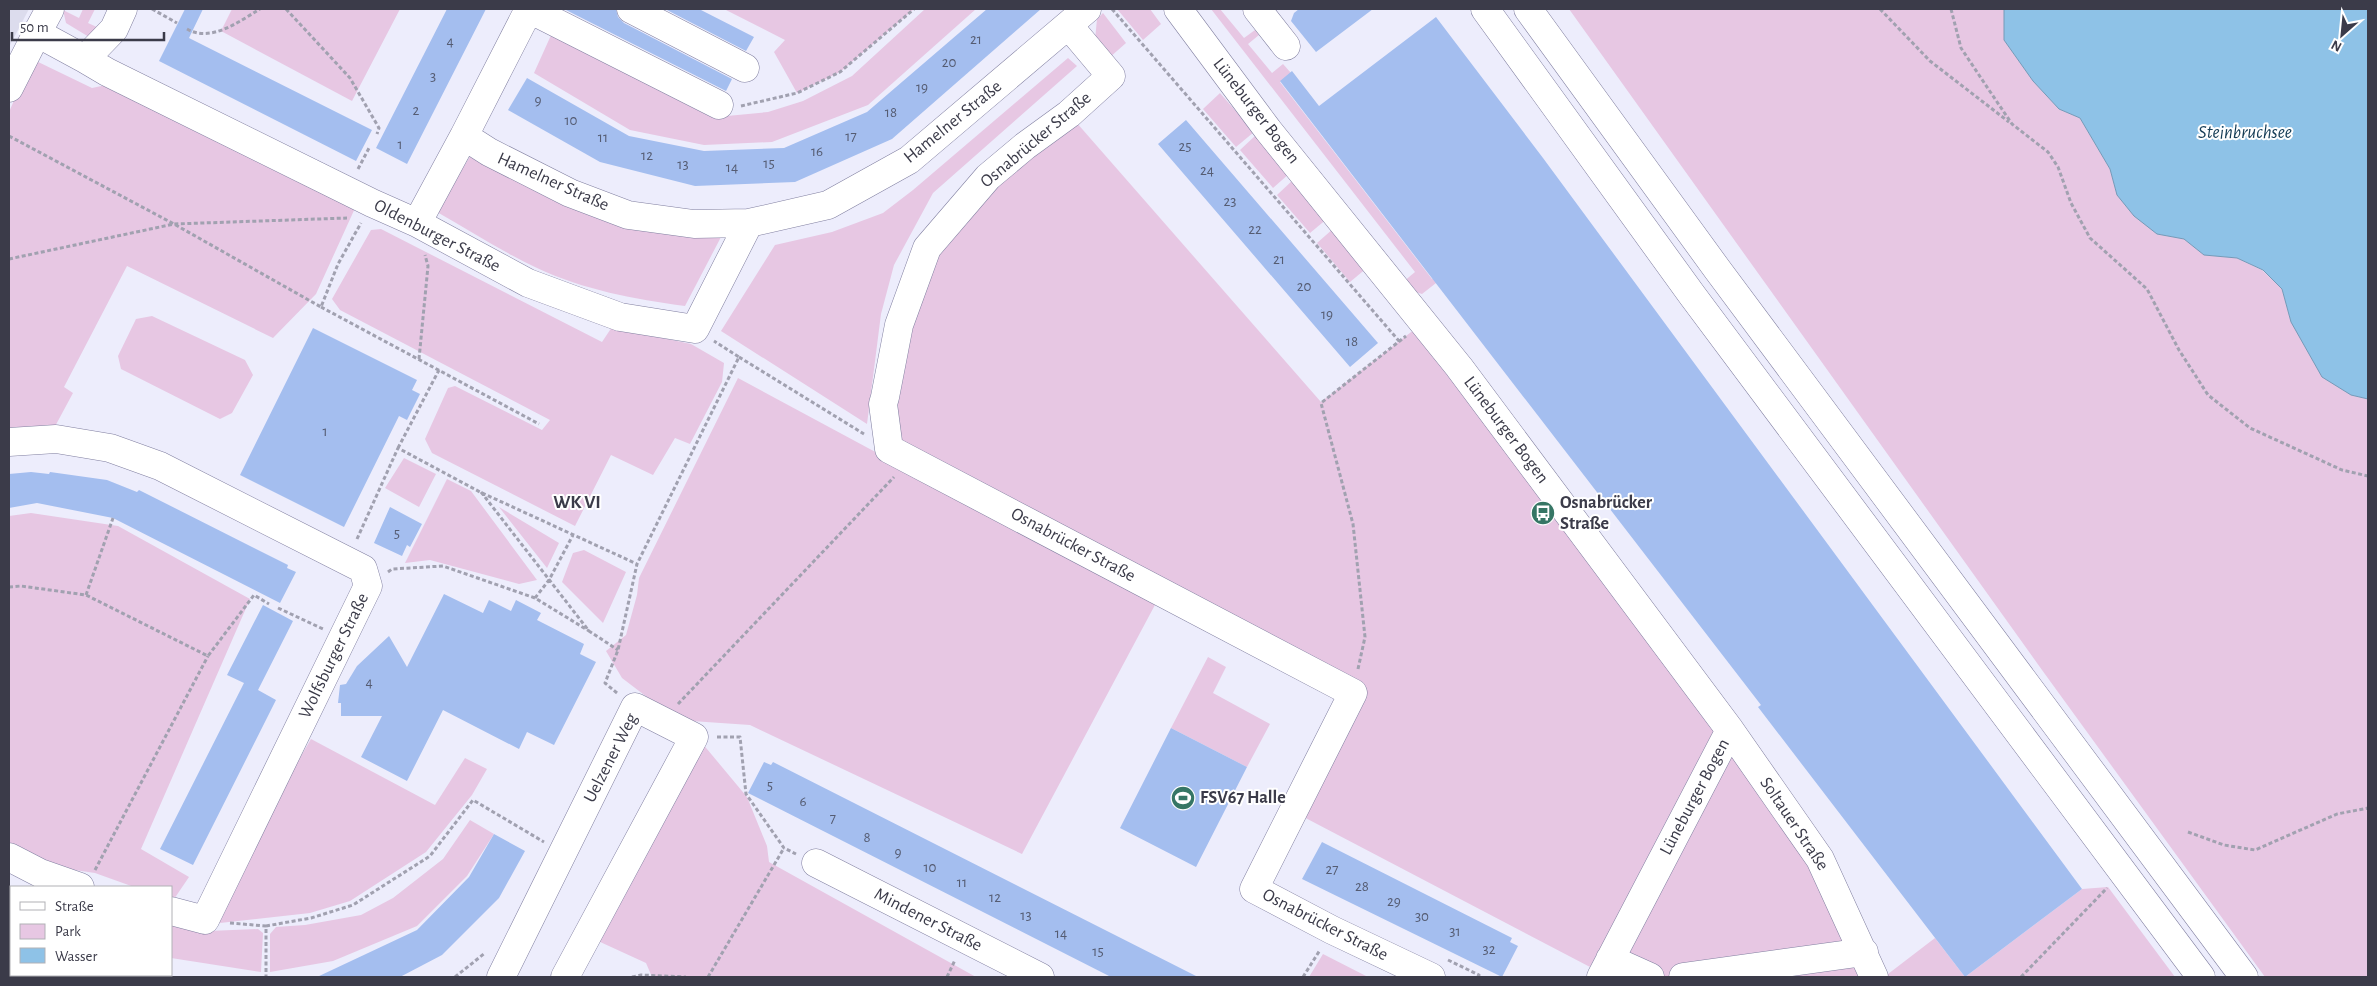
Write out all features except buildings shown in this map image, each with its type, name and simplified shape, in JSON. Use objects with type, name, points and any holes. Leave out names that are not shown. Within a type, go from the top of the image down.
[{"type":"main road","points":[[9,88],[50,9]]},
{"type":"main road","points":[[85,59],[114,30],[123,9]]},
{"type":"main road","points":[[417,222],[464,136],[529,9],[719,105]]},
{"type":"main road","points":[[631,9],[745,68]]},
{"type":"main road","name":"Lüneburger Bogen","points":[[1178,9],[1268,130],[1424,322],[1730,730],[1605,968]]},
{"type":"main road","points":[[1257,9],[1286,46]]},
{"type":"main road","points":[[1485,9],[1698,303],[2201,977]]},
{"type":"main road","points":[[1528,9],[1717,270],[2244,977]]},
{"type":"main road","name":"Hamelner Straße","points":[[464,136],[489,152],[570,193],[628,215],[694,224],[749,223],[828,205],[909,160],[1078,17]]},
{"type":"main road","name":"Osnabrücker Straße","points":[[1078,17],[1111,76],[1069,114],[1025,146],[988,178],[927,248],[899,325],[884,404],[900,455],[1353,693],[1254,889],[1332,930],[1431,977]]},
{"type":"main road","name":"Oldenburger Straße","points":[[37,33],[107,72],[417,222],[528,283],[620,317],[695,329]]},
{"type":"main road","points":[[695,329],[749,223]]},
{"type":"main road","name":"Wolfsburger Straße","points":[[9,442],[56,439],[110,448],[160,466],[348,560],[362,569],[368,586],[205,920]]},
{"type":"main road","name":"Uelzener Weg","points":[[502,977],[622,701],[694,736]]},
{"type":"main road","name":"Soltauer Straße","points":[[1730,730],[1820,859],[1874,977]]},
{"type":"main road","points":[[565,977],[694,736]]},
{"type":"main road","points":[[9,857],[40,872],[86,883]]},
{"type":"main road","name":"Mindener Straße","points":[[816,863],[1040,977]]},
{"type":"main road","points":[[172,911],[205,920]]},
{"type":"main road","points":[[1683,977],[1864,952]]},
{"type":"main road","points":[[1605,968],[1650,977]]},
{"type":"path","points":[[152,9],[177,23]]},
{"type":"path","points":[[187,29],[192,32],[221,31],[260,9]]},
{"type":"path","points":[[286,9],[350,78],[379,128],[376,134]]},
{"type":"path","points":[[719,105],[743,106],[797,93],[840,72],[914,9]]},
{"type":"path","points":[[1112,9],[1399,341]]},
{"type":"path","points":[[1880,9],[1930,61],[2048,152],[2058,167],[2071,203],[2090,238],[2147,289],[2179,350],[2208,395],[2250,428],[2342,470],[2368,476]]},
{"type":"path","points":[[1951,9],[1961,48],[2012,124]]},
{"type":"path","points":[[9,136],[539,424]]},
{"type":"path","points":[[9,260],[174,224],[354,218]]},
{"type":"path","points":[[321,307],[338,264],[364,218]]},
{"type":"path","points":[[417,222],[428,266],[419,359]]},
{"type":"path","points":[[1353,693],[1365,637],[1353,524],[1321,403],[1424,322]]},
{"type":"path","points":[[663,721],[900,455],[695,329]]},
{"type":"path","points":[[622,701],[605,683],[618,650],[636,564],[739,357]]},
{"type":"path","points":[[348,560],[398,448],[439,370]]},
{"type":"path","points":[[398,448],[480,492],[636,564]]},
{"type":"path","points":[[480,492],[589,631]]},
{"type":"path","points":[[86,595],[113,518]]},
{"type":"path","points":[[534,598],[549,580],[574,535]]},
{"type":"path","points":[[368,586],[392,569],[443,566],[534,598],[618,650]]},
{"type":"path","points":[[9,587],[21,586],[86,595],[208,656]]},
{"type":"path","points":[[86,883],[208,656],[254,596],[269,604]]},
{"type":"path","points":[[278,608],[343,639]]},
{"type":"path","points":[[694,736],[740,737],[746,794],[784,848],[708,977]]},
{"type":"path","points":[[205,920],[266,926],[311,918],[353,905],[430,856],[473,800],[549,846]]},
{"type":"path","points":[[2188,832],[2224,845],[2255,850],[2337,814],[2368,808]]},
{"type":"path","points":[[2021,977],[2108,887]]},
{"type":"path","points":[[266,926],[266,977]]},
{"type":"path","points":[[1303,977],[1332,930]]},
{"type":"path","points":[[632,977],[641,975],[686,977]]},
{"type":"shaded area","points":[[9,9],[29,9],[9,47]]},
{"type":"green space","points":[[83,9],[95,9],[88,23],[99,28],[89,37],[66,23],[63,10],[79,18]]},
{"type":"green space","points":[[232,9],[400,9],[352,101],[221,31]]},
{"type":"green space","points":[[724,9],[914,9],[840,72],[797,93],[774,52],[785,40]]},
{"type":"green space","points":[[925,9],[976,9],[868,105],[772,142],[704,145],[630,130],[534,73],[552,33],[727,116],[768,112],[803,101],[852,76]]},
{"type":"green space","points":[[1117,9],[1150,9],[1161,24],[1143,40]]},
{"type":"green space","points":[[1211,9],[1220,9],[1244,38],[1255,30],[1259,35],[1248,44],[1272,73],[1283,64],[1291,73],[1280,82],[1432,279],[1445,276],[1422,294],[1410,290],[1403,282],[1415,272]]},
{"type":"green space","points":[[1569,9],[2004,9],[2004,40],[2033,81],[2059,109],[2080,118],[2110,169],[2117,195],[2157,234],[2184,239],[2204,255],[2237,258],[2262,270],[2282,289],[2291,322],[2351,395],[2368,399],[2368,977],[2265,977],[2042,670]]},
{"type":"green space","points":[[1103,13],[1126,43],[1109,58],[1095,40],[1097,19]]},
{"type":"green space","points":[[1068,58],[1077,66],[933,193],[894,265],[881,314],[867,424],[721,331],[775,245],[832,232],[883,213],[913,190]]},
{"type":"green space","points":[[32,59],[92,88],[106,85],[356,206],[316,294],[273,338],[127,266],[64,387],[73,393],[52,432],[9,433],[9,112]]},
{"type":"green space","points":[[1220,93],[1254,132],[1236,147],[1203,109]]},
{"type":"green space","points":[[1069,114],[1321,402],[1424,322],[1730,730],[1873,977],[1606,977],[1724,739],[1590,967],[1296,813],[1353,693],[889,449],[900,321],[930,245]]},
{"type":"green space","points":[[1256,135],[1290,173],[1273,188],[1240,150]]},
{"type":"green space","points":[[472,153],[721,237],[685,306],[628,297],[591,288],[555,276],[524,262],[437,212]]},
{"type":"green space","points":[[1294,179],[1328,218],[1310,233],[1277,195]]},
{"type":"green space","points":[[1334,228],[1368,267],[1350,282],[1317,243]]},
{"type":"green space","points":[[381,229],[602,342],[612,327],[691,344],[724,363],[722,382],[690,444],[675,438],[653,475],[611,455],[575,526],[432,453],[425,439],[448,388],[455,386],[542,430],[550,420],[340,310],[332,299],[371,230]]},
{"type":"green space","points":[[152,316],[245,360],[253,375],[232,413],[220,419],[121,369],[118,356],[136,319]]},
{"type":"green space","points":[[738,378],[1156,603],[1022,854],[750,725],[677,720],[622,678],[606,651],[626,635],[637,595],[639,578]]},
{"type":"green space","points":[[404,458],[436,474],[419,507],[385,488]]},
{"type":"green space","points":[[447,479],[471,491],[537,580],[519,584],[430,560],[405,563]]},
{"type":"green space","points":[[499,507],[559,543],[547,568]]},
{"type":"green space","points":[[31,513],[118,526],[250,599],[141,849],[189,877],[172,902],[172,886],[131,886],[95,873],[61,868],[9,843],[9,516]]},
{"type":"green space","points":[[584,550],[626,572],[603,623],[562,582],[573,553]]},
{"type":"green space","points":[[1208,657],[1226,667],[1213,693],[1270,724],[1247,767],[1171,728]]},
{"type":"green space","points":[[311,739],[435,805],[465,758],[487,769],[472,795],[426,852],[350,901],[310,913],[211,924],[205,920]]},
{"type":"green space","points":[[702,743],[747,797],[767,846],[769,862],[976,977],[652,977],[646,963],[598,941]]},
{"type":"green space","points":[[470,820],[494,834],[467,876],[417,926],[333,961],[270,972],[270,934],[276,927],[305,925],[361,915],[393,898],[443,859]]},
{"type":"green space","points":[[2108,887],[2175,977],[1965,977],[2082,889]]},
{"type":"green space","points":[[172,923],[209,931],[258,929],[263,933],[261,972],[172,958]]},
{"type":"green space","points":[[1935,938],[1965,977],[1888,977],[1888,974]]},
{"type":"green space","points":[[1323,954],[1368,977],[1309,977]]},
{"type":"water","name":"Steinbruchsee","points":[[2004,9],[2368,9],[2368,399],[2351,395],[2322,377],[2291,322],[2282,289],[2263,270],[2237,258],[2204,255],[2184,239],[2157,234],[2134,216],[2117,195],[2110,169],[2080,118],[2059,109],[2033,81],[2004,40]]},
{"type":"place","name":"Osnabrücker Straße","points":[[1543,513]]},
{"type":"place","name":"FSV67 Halle","points":[[1183,798]]},
{"type":"district","name":"WK VI","points":[[577,502]]}]
